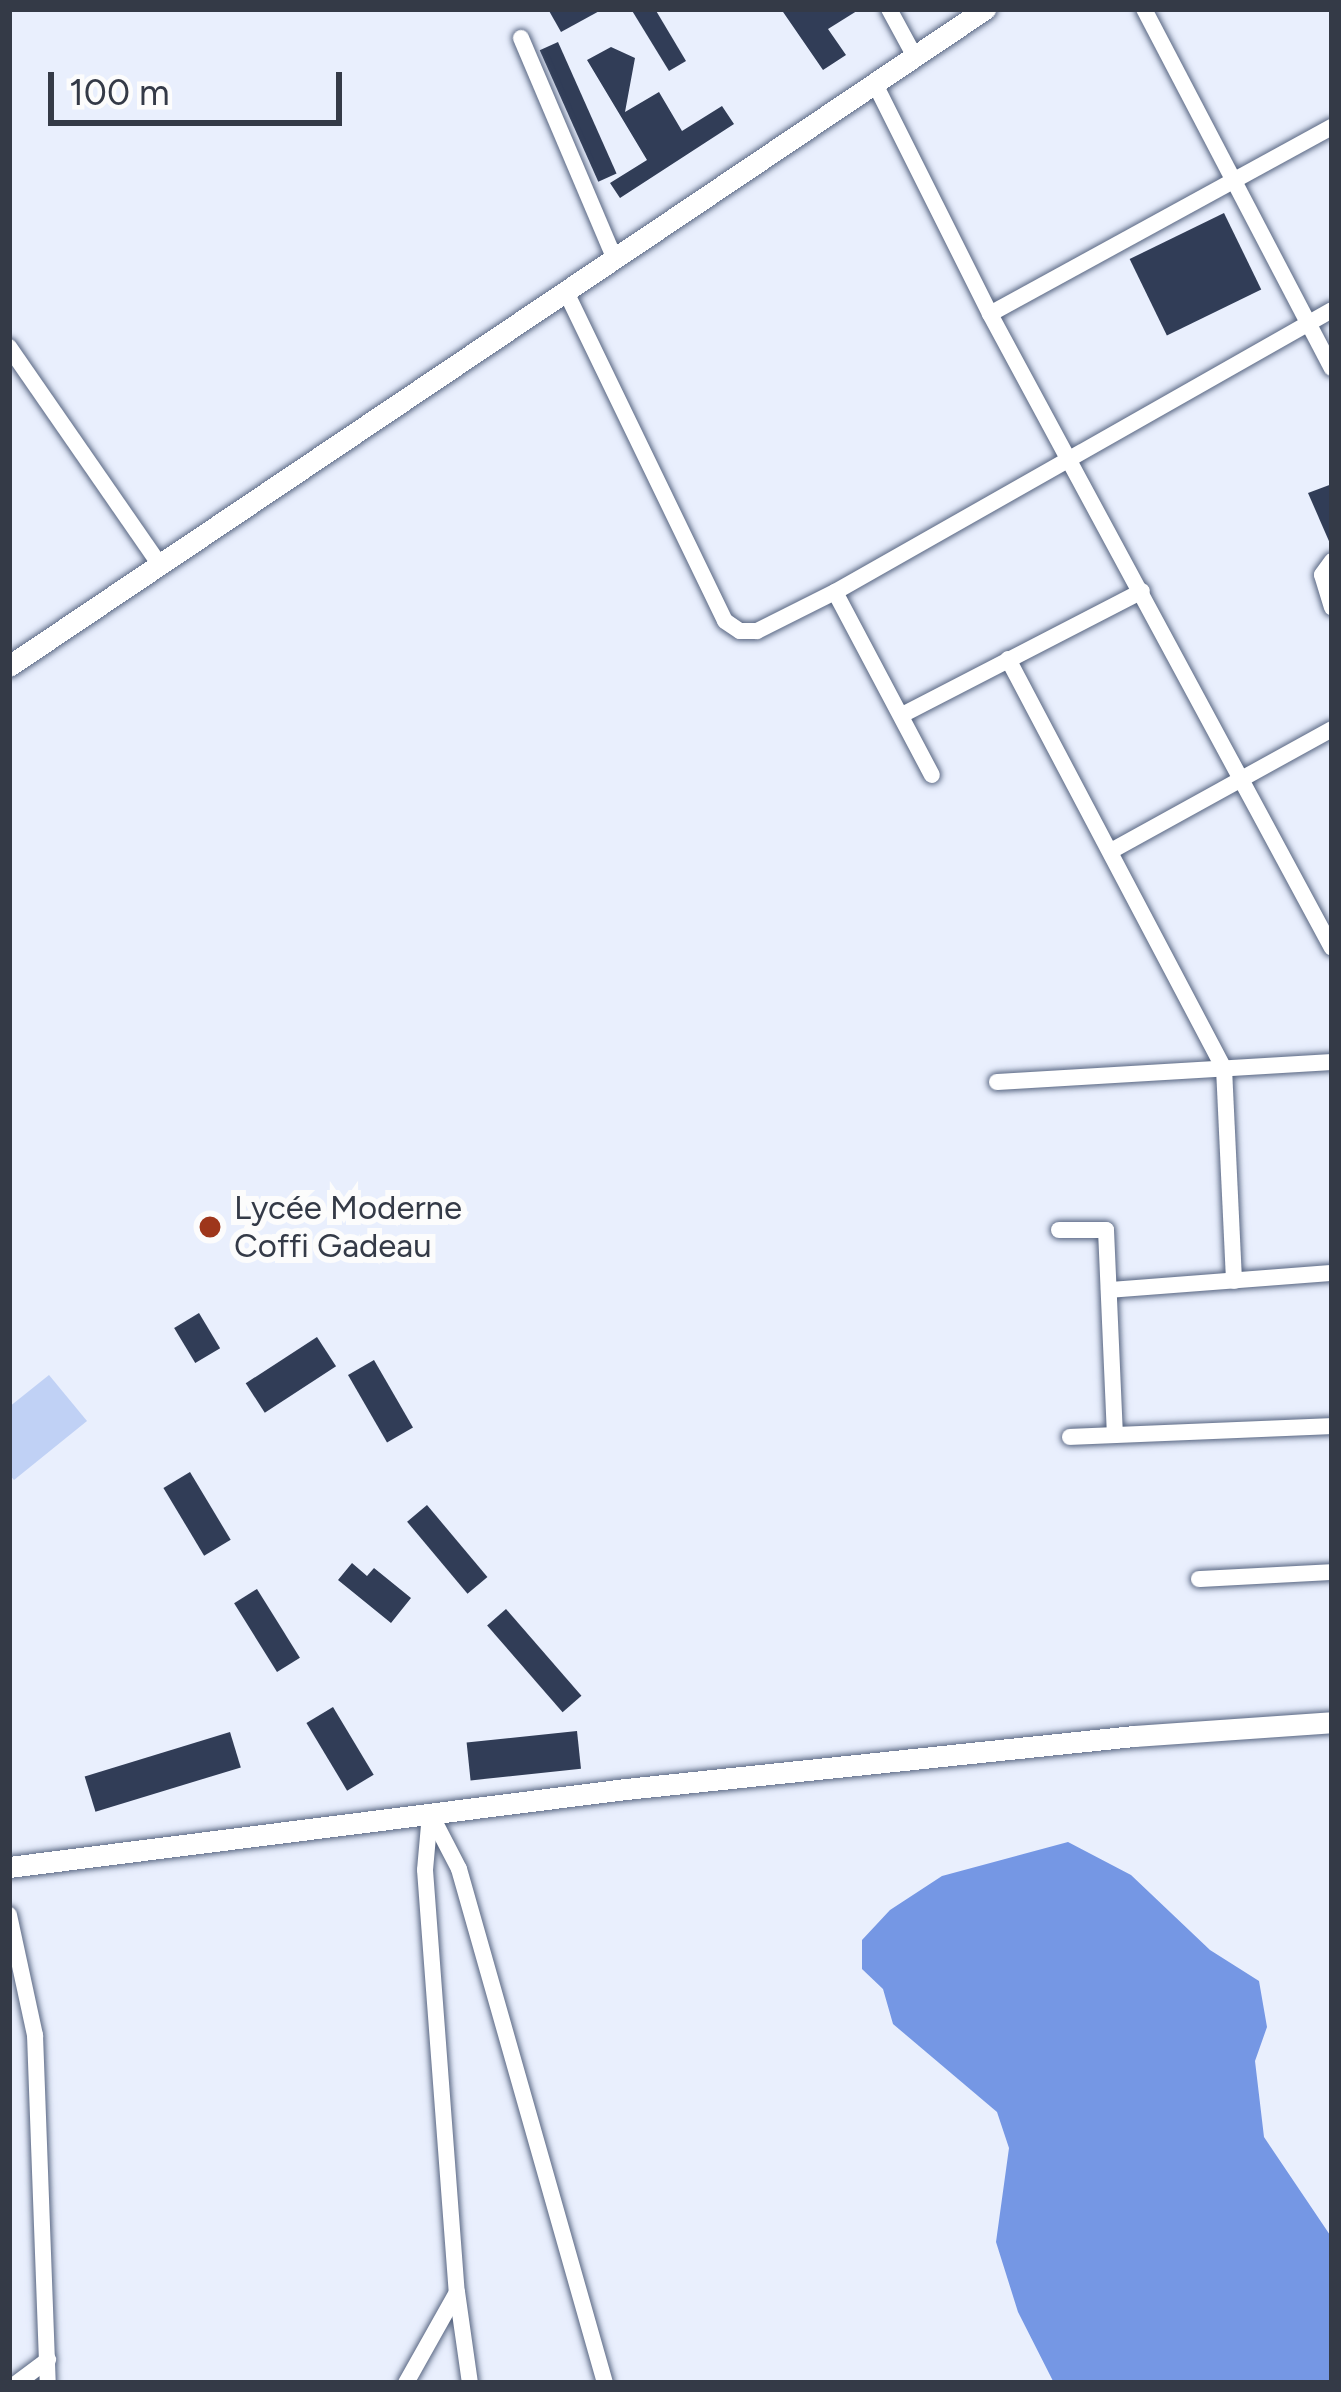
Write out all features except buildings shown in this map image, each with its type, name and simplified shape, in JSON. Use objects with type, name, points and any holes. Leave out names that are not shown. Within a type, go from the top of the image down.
[{"type":"street","points":[[889,9],[914,55]]},
{"type":"street","points":[[9,666],[985,9]]},
{"type":"street","points":[[1144,9],[1332,368]]},
{"type":"street","points":[[521,38],[615,259]]},
{"type":"street","points":[[875,84],[990,314],[1244,776],[1332,948]]},
{"type":"street","points":[[990,314],[1332,127]]},
{"type":"street","points":[[566,292],[725,621],[740,631],[757,632],[1332,310]]},
{"type":"street","points":[[9,346],[159,564]]},
{"type":"street","points":[[1332,561],[1322,575],[1332,607]]},
{"type":"street","points":[[902,715],[1142,591]]},
{"type":"street","points":[[835,592],[932,775]]},
{"type":"street","points":[[1007,658],[1114,850],[1224,1068],[1234,1280]]},
{"type":"street","points":[[1114,850],[1332,730]]},
{"type":"street","points":[[998,1082],[1332,1062]]},
{"type":"street","points":[[1059,1230],[1106,1230],[1114,1435]]},
{"type":"street","points":[[1108,1290],[1332,1274]]},
{"type":"street","points":[[1070,1437],[1332,1426]]},
{"type":"street","points":[[1199,1579],[1332,1572]]},
{"type":"street","points":[[9,1867],[430,1813],[1134,1736],[1332,1722]]},
{"type":"street","points":[[430,1813],[425,1870],[457,2292],[470,2383]]},
{"type":"street","points":[[430,1813],[459,1869],[605,2383]]},
{"type":"street","points":[[9,1915],[35,2035],[48,2383]]},
{"type":"street","points":[[406,2383],[457,2292]]},
{"type":"street","points":[[17,2383],[48,2360]]},
{"type":"shaded area","points":[[49,1375],[87,1421],[14,1480],[9,1474],[9,1407]]},
{"type":"water","points":[[1068,1842],[1131,1875],[1210,1950],[1259,1981],[1267,2027],[1255,2061],[1264,2137],[1332,2238],[1332,2383],[1054,2383],[1018,2312],[996,2242],[1009,2148],[997,2112],[893,2024],[883,1989],[862,1969],[862,1940],[890,1910],[942,1876]]},
{"type":"place","name":"Lycée Moderne Coffi Gadeau","points":[[210,1227]]}]
